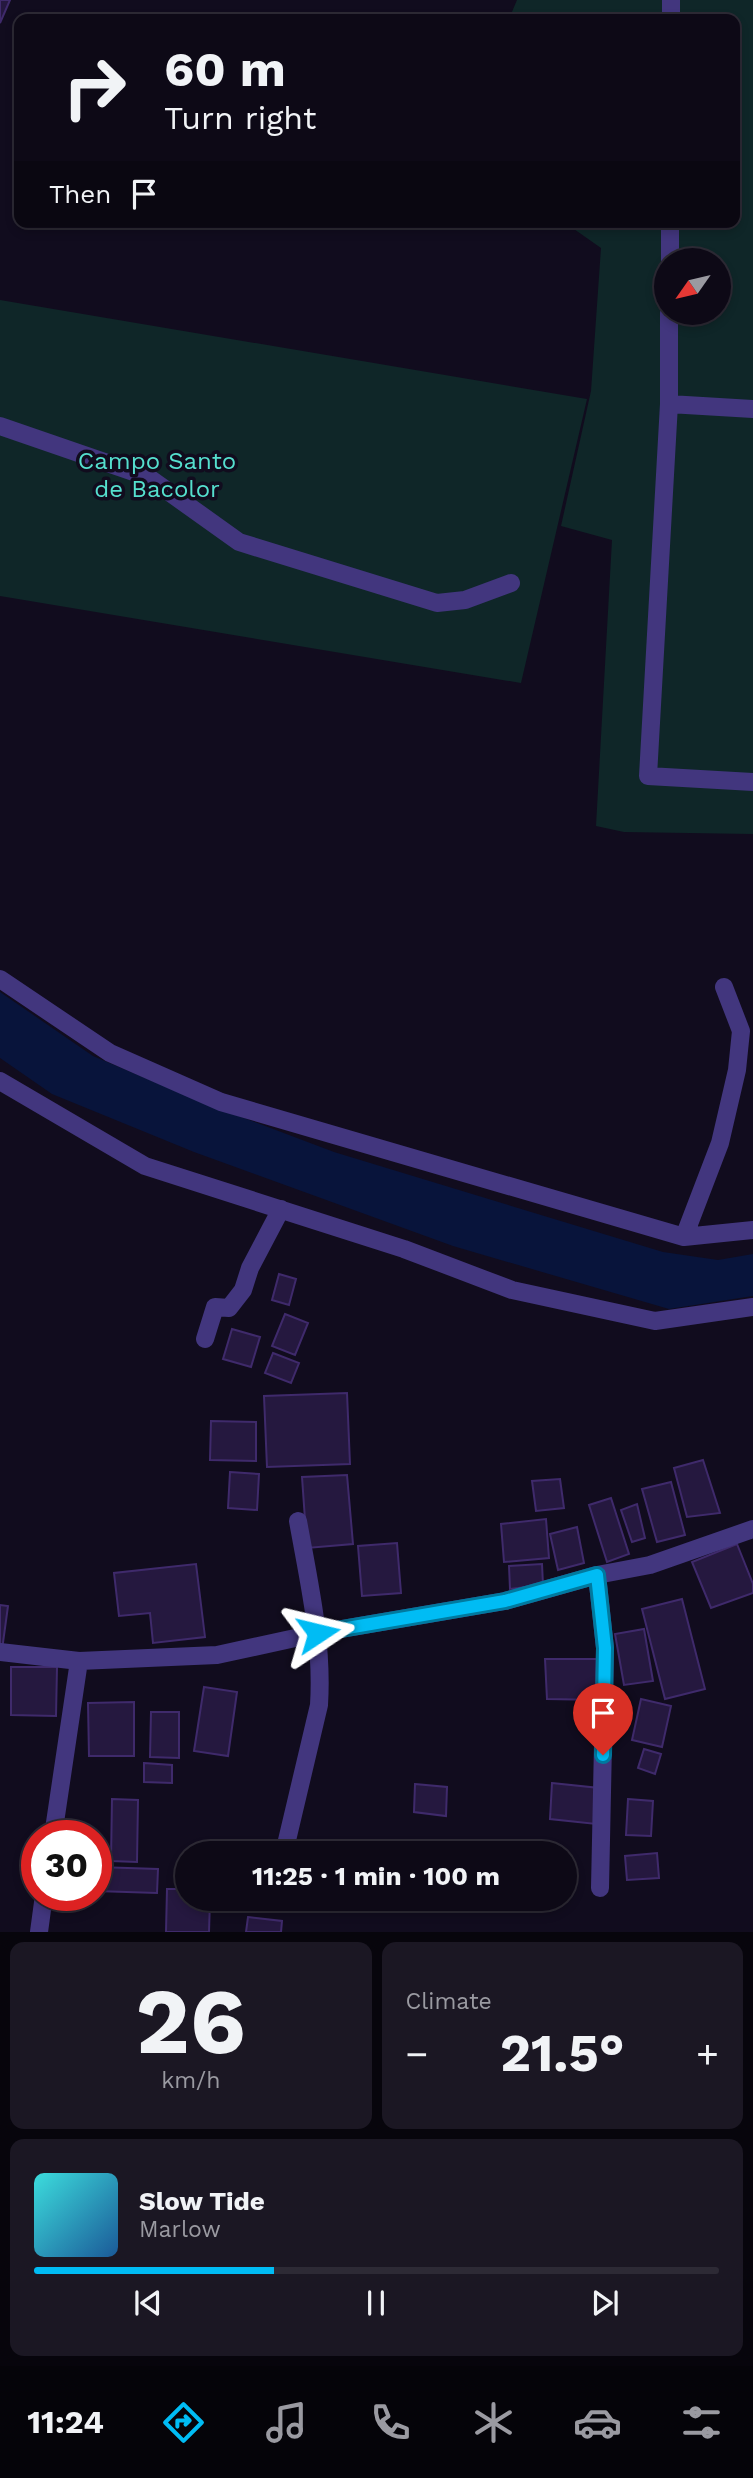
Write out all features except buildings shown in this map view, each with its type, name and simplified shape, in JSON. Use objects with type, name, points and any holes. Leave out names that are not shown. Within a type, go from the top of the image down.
[{"type":"street","points":[[670,228],[670,248]]},
{"type":"street","points":[[669,326],[669,404],[648,776],[753,782]]},
{"type":"street","points":[[669,404],[753,409]]},
{"type":"street","points":[[0,426],[148,477],[240,542],[437,603],[465,600],[511,583]]},
{"type":"street","points":[[0,979],[110,1053],[221,1102],[684,1237],[753,1230]]},
{"type":"street","points":[[684,1237],[720,1143],[737,1070],[741,1031],[724,987]]},
{"type":"street","points":[[0,1081],[145,1166],[404,1249],[512,1290],[655,1321],[753,1307]]},
{"type":"street","points":[[205,1339],[215,1307],[229,1308],[243,1290],[250,1268],[281,1209]]},
{"type":"street","points":[[287,1841],[319,1705],[321,1669],[318,1633],[298,1521]]},
{"type":"street","points":[[0,1652],[79,1661],[217,1655],[318,1633],[505,1601],[597,1575],[650,1565],[753,1530]]},
{"type":"street","points":[[597,1575],[605,1648],[600,1888]]},
{"type":"street","points":[[55,1820],[79,1661]]},
{"type":"street","points":[[39,1932],[42,1911]]},
{"type":"green space","points":[[517,0],[753,0],[753,834],[624,832],[596,826],[612,540],[561,526],[591,391],[601,248],[573,228],[740,228],[740,14],[511,14]]},
{"type":"green space","name":"Campo Santo de Bacolor","points":[[0,300],[587,399],[521,683],[0,596]]},
{"type":"water","points":[[0,992],[93,1056],[204,1103],[334,1152],[663,1252],[718,1260],[753,1254],[753,1296],[669,1309],[453,1246],[194,1152],[52,1094],[0,1058]]},
{"type":"route","points":[[318,1633],[505,1601],[597,1575],[605,1648],[603,1755]]}]
